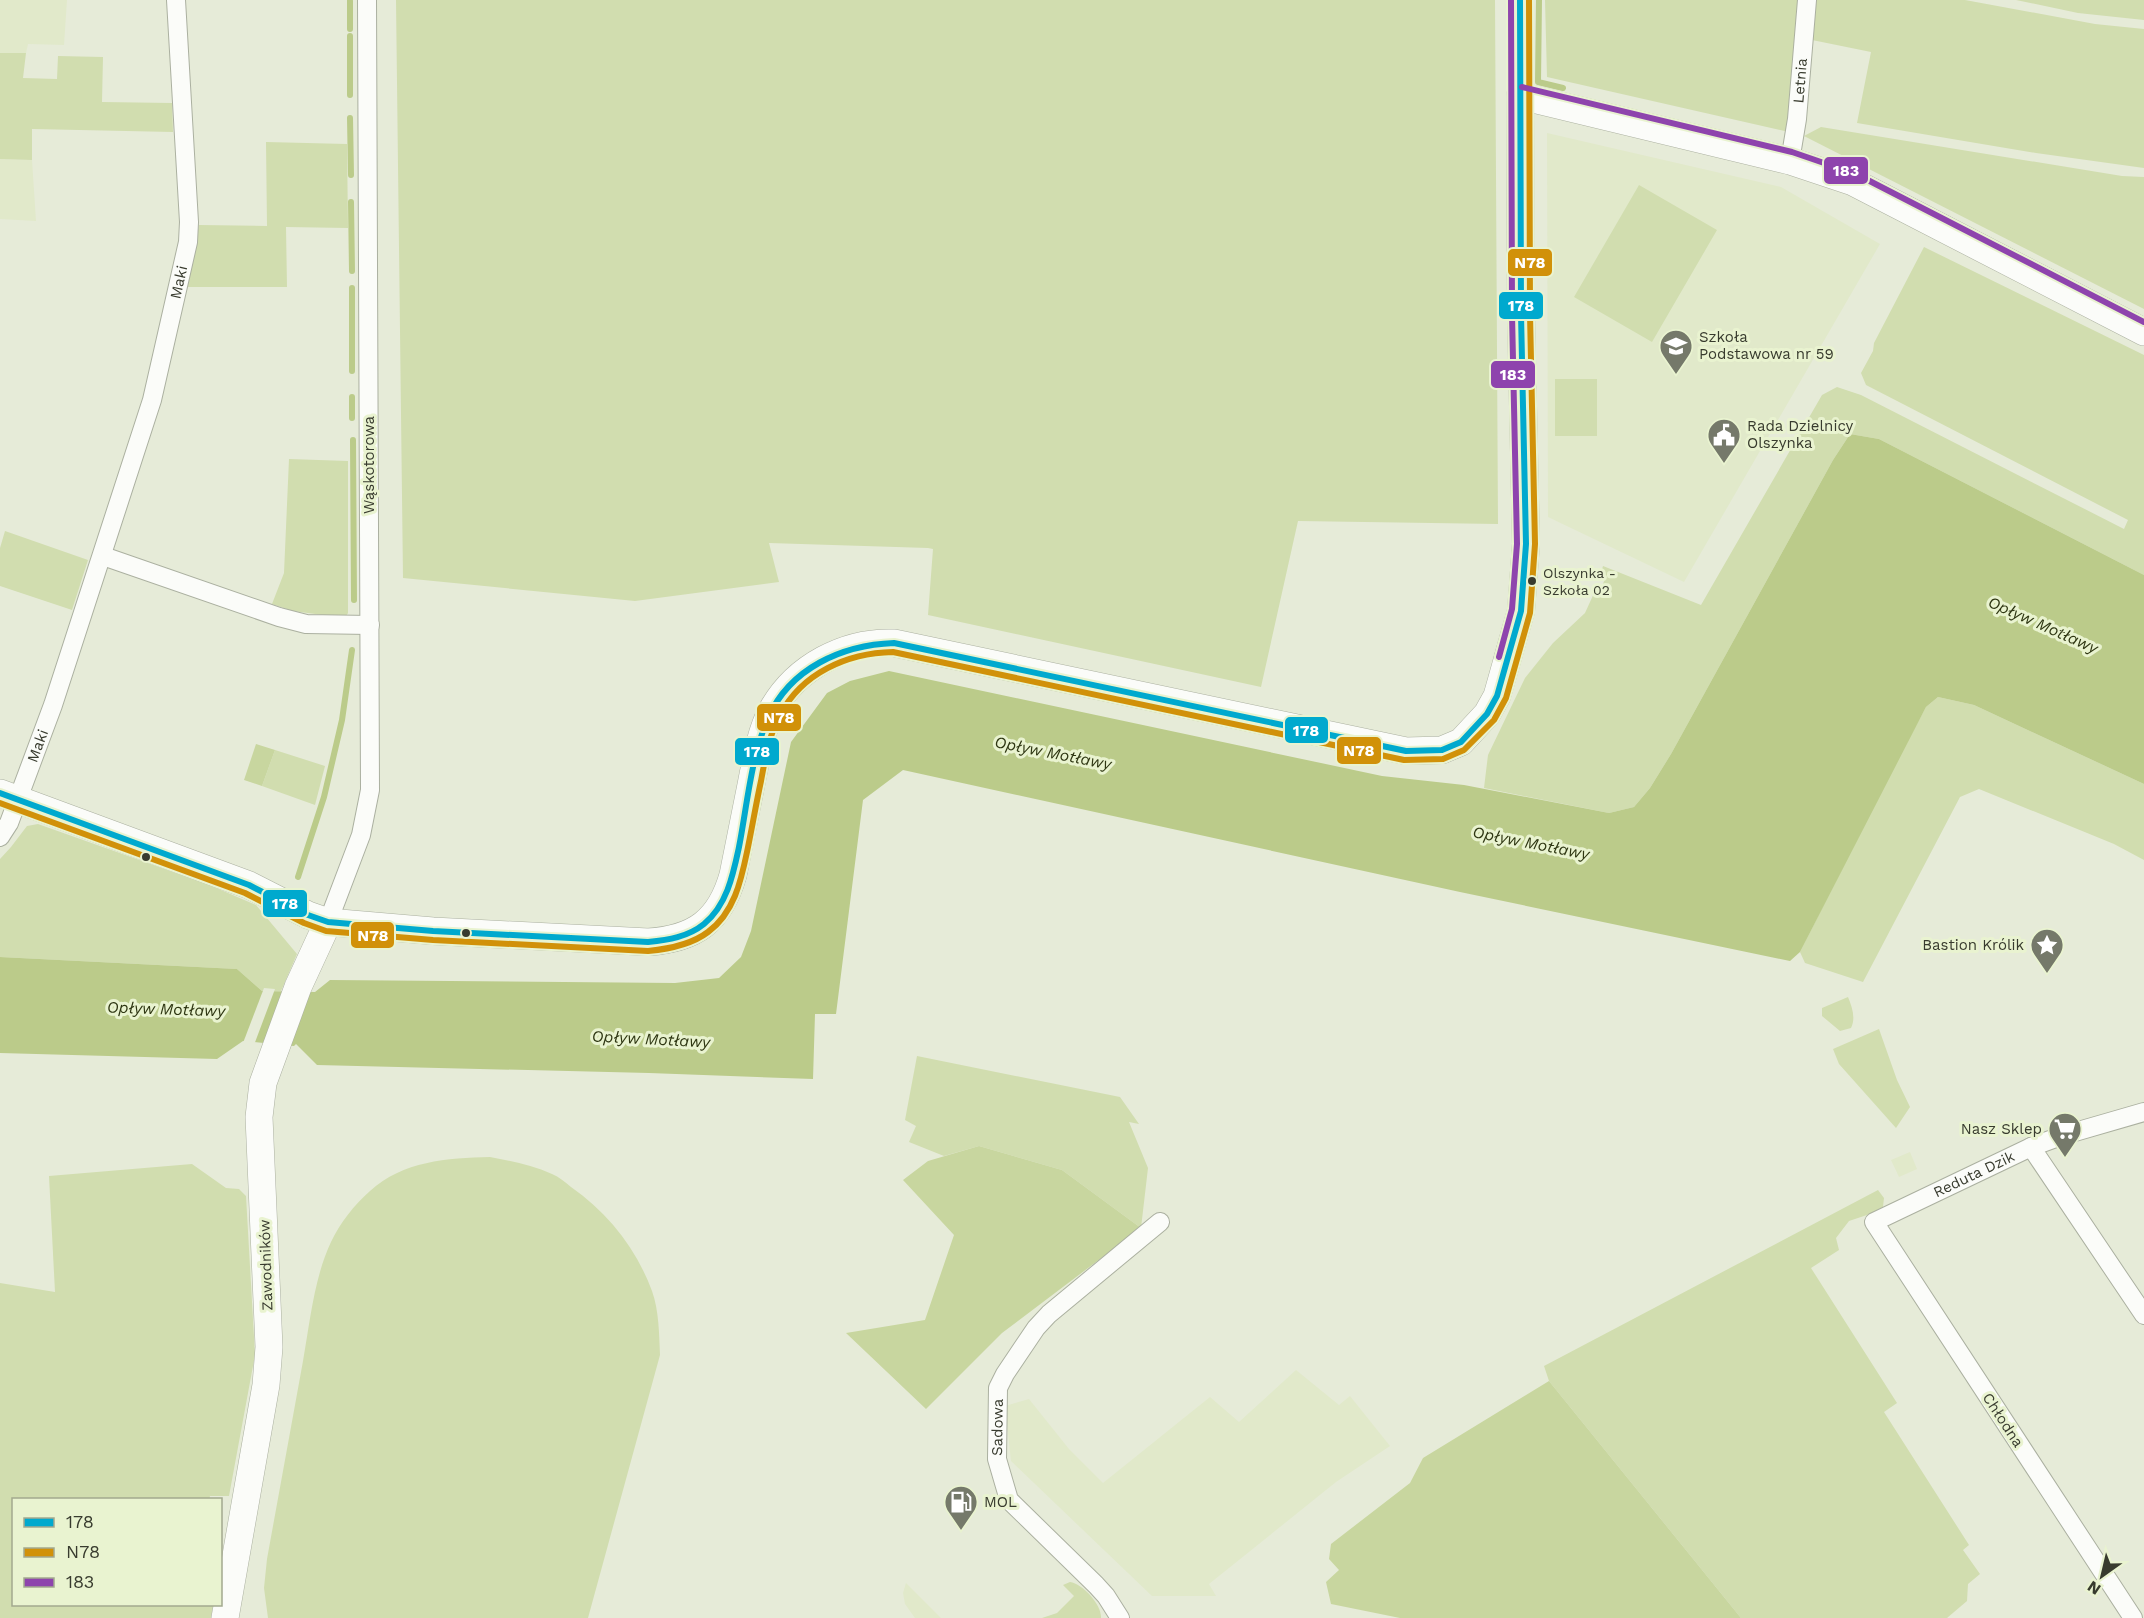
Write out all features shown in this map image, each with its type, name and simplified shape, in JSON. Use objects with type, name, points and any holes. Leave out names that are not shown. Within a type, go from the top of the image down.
[{"type":"street","name":"Maki","points":[[0,837],[9,823],[9,796],[53,705],[103,556],[152,400],[188,242],[189,222],[176,0]]},
{"type":"street","name":"Wąskotorowa","points":[[328,922],[360,835],[370,789],[367,0]]},
{"type":"street","points":[[9,796],[249,885],[308,915],[328,922],[433,931],[648,942],[677,939],[698,930],[718,909],[729,888],[756,756],[771,712],[788,688],[829,656],[872,643],[894,643],[1406,752],[1442,750],[1461,742],[1487,714],[1497,696],[1521,611],[1526,544],[1521,314],[1520,0]]},
{"type":"street","name":"Letnia","points":[[1790,161],[1797,119],[1807,0]]},
{"type":"street","points":[[1520,96],[1790,161],[1852,182],[2144,332]]},
{"type":"street","points":[[103,556],[306,624],[370,625]]},
{"type":"street","name":"Zawodników","points":[[225,1618],[266,1385],[269,1347],[259,1117],[263,1083],[298,987],[328,922]]},
{"type":"street","name":"Reduta Dzik","points":[[1874,1222],[2031,1147],[2144,1112]]},
{"type":"street","points":[[2031,1147],[2144,1315]]},
{"type":"street","name":"Sadowa","points":[[1120,1618],[1101,1590],[1009,1500],[997,1459],[998,1388],[1005,1374],[1043,1321],[1160,1222]]},
{"type":"street","name":"Chłodna","points":[[1874,1222],[2133,1618]]},
{"type":"shaded area","points":[[0,0],[67,0],[64,45],[28,44],[26,53],[0,53]]},
{"type":"shaded area","points":[[396,0],[1495,0],[1498,524],[1298,521],[1261,687],[928,615],[933,549],[928,548],[769,543],[779,582],[635,601],[403,578]]},
{"type":"shaded area","points":[[1545,0],[1801,0],[1789,132],[1547,77]]},
{"type":"shaded area","points":[[1816,0],[1965,0],[2095,24],[2144,29],[2144,168],[2036,153],[1857,123],[1871,52],[1812,40]]},
{"type":"shaded area","points":[[2016,0],[2144,0],[2144,20],[2078,13]]},
{"type":"shaded area","points":[[0,53],[26,53],[23,78],[57,79],[58,56],[103,57],[102,102],[172,103],[173,132],[32,129],[32,160],[0,159]]},
{"type":"shaded area","points":[[1821,127],[2122,176],[2144,177],[2144,309],[1804,136]]},
{"type":"shaded area","name":"Szkoła Podstawowa nr 59","points":[[1547,133],[1781,187],[1880,244],[1684,582],[1548,517]]},
{"type":"shaded area","points":[[266,142],[347,144],[348,228],[286,227],[287,287],[187,287],[199,225],[267,226]]},
{"type":"shaded area","points":[[0,159],[32,160],[36,221],[0,219]]},
{"type":"shaded area","points":[[1639,185],[1717,230],[1652,342],[1574,297]]},
{"type":"shaded area","points":[[1924,247],[2144,355],[2144,575],[1879,439],[1850,434],[1833,460],[1671,754],[1650,788],[1634,807],[1609,813],[1484,788],[1488,755],[1525,678],[1553,643],[1585,613],[1595,591],[1599,593],[1605,579],[1600,576],[1603,566],[1701,605],[1822,395],[1837,387],[1861,395],[2124,529],[2128,520],[1866,385],[1861,373]]},
{"type":"shaded area","points":[[1555,379],[1597,379],[1597,436],[1555,436]]},
{"type":"shaded area","points":[[289,459],[348,461],[348,613],[345,618],[293,611],[272,604],[284,573]]},
{"type":"shaded area","points":[[5,531],[88,560],[72,610],[0,586],[0,548]]},
{"type":"shaded area","points":[[1938,697],[1974,705],[2144,784],[2144,860],[2114,844],[1979,789],[1960,797],[1863,982],[1805,963],[1800,952],[1806,940],[1901,753],[1926,707]]},
{"type":"shaded area","points":[[256,744],[275,750],[262,786],[244,780]]},
{"type":"shaded area","points":[[275,750],[325,766],[315,805],[262,786]]},
{"type":"shaded area","points":[[38,824],[207,884],[256,905],[297,954],[281,991],[262,991],[237,969],[0,957],[0,859],[27,826]]},
{"type":"shaded area","points":[[1848,997],[1853,1020],[1851,1028],[1840,1031],[1822,1016],[1822,1008]]},
{"type":"shaded area","points":[[1879,1029],[1897,1080],[1910,1107],[1896,1128],[1839,1064],[1833,1049]]},
{"type":"shaded area","points":[[917,1056],[1120,1097],[1139,1124],[1129,1122],[1148,1168],[1141,1228],[1062,1170],[979,1146],[944,1156],[909,1142],[916,1126],[905,1120]]},
{"type":"shaded area","points":[[979,1146],[1062,1170],[1141,1228],[1002,1333],[926,1409],[846,1333],[925,1320],[954,1235],[903,1180],[928,1161]]},
{"type":"shaded area","points":[[1910,1152],[1917,1169],[1899,1177],[1891,1160]]},
{"type":"shaded area","points":[[490,1157],[555,1175],[597,1208],[609,1220],[638,1260],[656,1306],[660,1355],[588,1618],[268,1618],[264,1588],[267,1559],[313,1300],[320,1270],[331,1242],[343,1221],[358,1202],[383,1181],[397,1173],[411,1167],[442,1160]]},
{"type":"shaded area","points":[[192,1164],[226,1188],[239,1189],[246,1196],[255,1355],[229,1496],[210,1496],[210,1498],[12,1498],[12,1606],[213,1606],[211,1618],[0,1618],[0,1283],[55,1292],[49,1176]]},
{"type":"shaded area","points":[[1878,1190],[1884,1198],[1883,1207],[1849,1221],[1836,1238],[1839,1250],[1811,1268],[1897,1403],[1884,1412],[1969,1545],[1963,1550],[1980,1574],[1968,1584],[1967,1601],[1947,1618],[1741,1618],[1549,1381],[1544,1366]]},
{"type":"shaded area","points":[[1296,1370],[1339,1405],[1350,1396],[1390,1446],[1336,1482],[1209,1584],[1216,1596],[1152,1596],[1011,1461],[1005,1406],[1029,1399],[1069,1449],[1103,1483],[1210,1397],[1239,1422]]},
{"type":"shaded area","points":[[1549,1381],[1741,1618],[1400,1618],[1331,1604],[1326,1582],[1339,1570],[1329,1559],[1331,1544],[1410,1483],[1423,1458]]},
{"type":"shaded area","points":[[1070,1582],[1091,1596],[1098,1607],[1101,1618],[1042,1618],[1057,1613],[1074,1596],[1063,1585]]},
{"type":"shaded area","points":[[906,1583],[941,1618],[915,1618],[905,1604],[903,1593]]},
{"type":"water","name":"Opływ Motławy","points":[[1850,434],[1879,439],[2144,575],[2144,784],[1974,705],[1938,697],[1926,707],[1800,952],[1790,961],[1460,892],[903,770],[863,800],[836,1014],[815,1014],[813,1079],[317,1065],[296,1044],[294,1046],[243,1041],[217,1059],[0,1053],[0,957],[237,969],[262,991],[315,992],[330,980],[675,983],[719,978],[741,957],[751,931],[791,742],[827,693],[850,681],[889,671],[1382,776],[1464,785],[1609,813],[1634,807],[1650,788],[1671,754],[1833,460]]},
{"type":"pier","points":[[264,988],[275,989],[254,1045],[247,1045],[243,1043]]},
{"type":"waterway","points":[[1539,0],[1538,82],[1563,88]]},
{"type":"waterway","points":[[350,1],[350,29]]},
{"type":"waterway","points":[[350,36],[350,95]]},
{"type":"waterway","points":[[350,118],[351,175]]},
{"type":"waterway","points":[[351,202],[352,271]]},
{"type":"waterway","points":[[352,288],[352,371]]},
{"type":"waterway","points":[[352,397],[352,418]]},
{"type":"waterway","points":[[353,440],[354,600]]},
{"type":"waterway","points":[[298,877],[324,797],[342,720],[352,650]]},
{"type":"transit line","name":"183","points":[[1499,657],[1512,609],[1517,544],[1512,314],[1511,0]]},
{"type":"transit line","name":"178","points":[[0,793],[249,885],[308,915],[328,922],[433,931],[648,942],[685,935],[704,924],[718,908],[724,899],[734,868],[753,765],[768,718],[790,685],[804,673],[820,662],[855,649],[894,643],[1406,751],[1442,750],[1461,742],[1487,714],[1497,696],[1521,611],[1526,544],[1521,314],[1520,0]]},
{"type":"transit line","name":"N78","points":[[0,803],[245,893],[304,923],[326,931],[433,940],[648,951],[672,948],[694,940],[708,932],[724,916],[735,896],[742,874],[768,747],[780,715],[789,700],[813,677],[843,661],[859,656],[893,652],[1404,760],[1443,759],[1464,750],[1494,720],[1506,698],[1530,613],[1535,544],[1530,314],[1529,0]]},
{"type":"transit line","name":"183","points":[[1522,87],[1792,152],[1856,174],[2144,322]]},
{"type":"place","name":"Szkoła Podstawowa nr 59","points":[[1676,375]]},
{"type":"place","name":"Rada Dzielnicy Olszynka","points":[[1724,464]]},
{"type":"place","name":"Olszynka - Szkoła 02","points":[[1532,581]]},
{"type":"place","name":"Bastion Królik","points":[[2047,974]]},
{"type":"place","name":"Nasz Sklep","points":[[2065,1158]]},
{"type":"place","name":"MOL","points":[[961,1531]]}]
